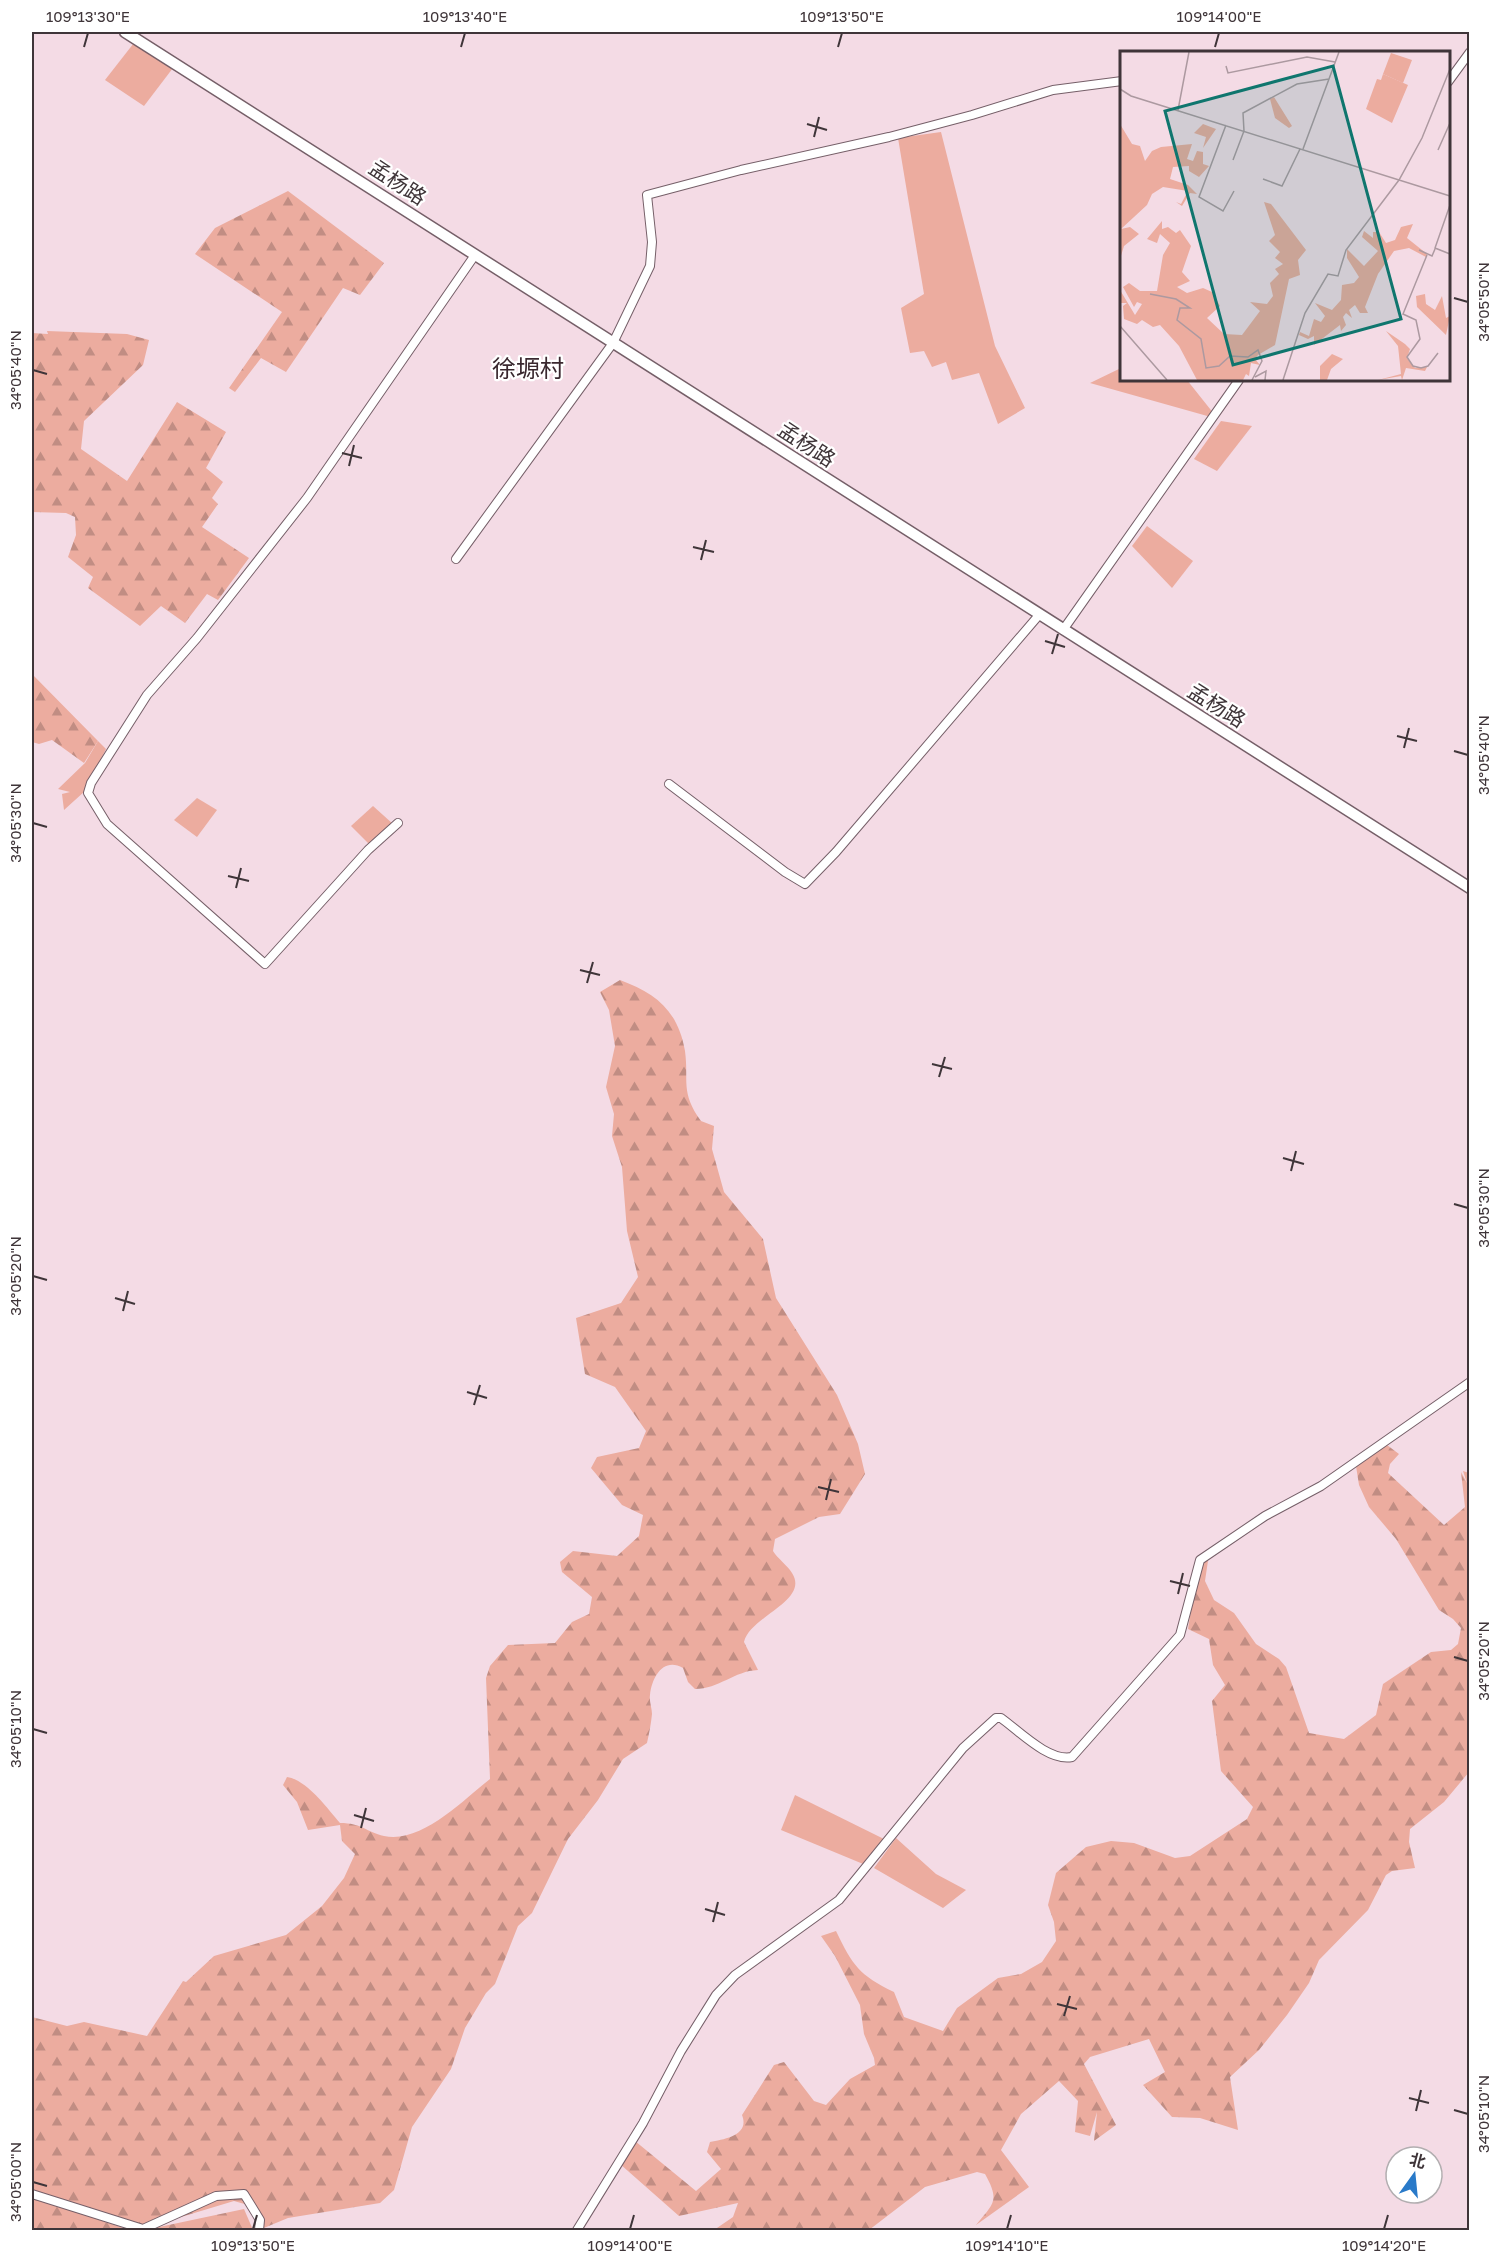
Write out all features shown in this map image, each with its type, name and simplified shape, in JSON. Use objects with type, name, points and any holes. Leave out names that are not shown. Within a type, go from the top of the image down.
[{"type":"street","name":"孟杨路","points":[[125,32],[1470,888]]},
{"type":"street","points":[[1450,81],[1470,52]]},
{"type":"street","points":[[456,559],[613,343],[650,266],[652,242],[647,195],[741,170],[900,134],[1053,90],[1120,81]]},
{"type":"street","points":[[398,823],[368,850],[265,964],[107,825],[88,793],[91,783],[147,695],[197,638],[307,498],[475,255]]},
{"type":"street","points":[[1063,630],[1238,381]]},
{"type":"street","points":[[669,784],[776,866],[805,884],[836,852],[1039,615]]},
{"type":"street","points":[[577,2230],[643,2123],[681,2051],[716,1995],[735,1976],[839,1900],[963,1748],[996,1718],[1001,1719],[1050,1753],[1063,1759],[1072,1757],[1180,1635],[1200,1560],[1265,1516],[1321,1486],[1470,1382]]},
{"type":"street","points":[[32,2194],[143,2229],[216,2196],[244,2194],[260,2220],[259,2230]]},
{"type":"green space","points":[[137,39],[176,64],[144,106],[105,80]]},
{"type":"green space","points":[[941,132],[995,346],[1025,408],[998,424],[979,373],[952,380],[946,362],[932,367],[924,351],[910,353],[901,308],[924,294],[898,138]]},
{"type":"green space","points":[[288,191],[384,263],[360,295],[343,288],[286,372],[261,358],[235,392],[229,388],[282,312],[195,254],[215,228]]},
{"type":"green space","points":[[47,331],[127,334],[149,340],[143,365],[84,421],[81,449],[127,481],[177,402],[226,432],[206,468],[223,482],[212,498],[218,504],[202,527],[249,558],[218,600],[207,594],[185,623],[161,606],[140,626],[88,588],[93,577],[68,557],[76,535],[75,517],[66,513],[32,512],[32,333],[48,334]]},
{"type":"green space","points":[[1120,368],[1120,381],[1188,381],[1218,419],[1090,383]]},
{"type":"green space","points":[[1221,421],[1252,426],[1217,471],[1194,459]]},
{"type":"green space","points":[[1147,526],[1193,561],[1172,588],[1132,546]]},
{"type":"green space","points":[[32,674],[98,741],[84,763],[52,740],[39,744],[32,742]]},
{"type":"green space","points":[[98,741],[106,749],[85,791],[64,810],[62,794],[70,792],[58,789],[85,763]]},
{"type":"green space","points":[[197,798],[217,810],[197,837],[174,820]]},
{"type":"green space","points":[[373,806],[393,824],[371,846],[351,826]]},
{"type":"green space","points":[[620,980],[654,997],[671,1014],[677,1024],[685,1051],[690,1102],[701,1121],[714,1126],[712,1149],[724,1192],[763,1239],[776,1298],[837,1395],[858,1444],[865,1474],[840,1514],[819,1517],[775,1539],[773,1551],[792,1573],[795,1583],[793,1592],[757,1624],[744,1642],[758,1670],[741,1673],[712,1686],[695,1689],[688,1682],[683,1668],[676,1665],[665,1667],[656,1675],[650,1695],[652,1714],[647,1743],[623,1759],[598,1800],[568,1839],[532,1913],[518,1926],[495,1984],[486,1993],[465,2028],[451,2069],[412,2127],[394,2190],[380,2203],[288,2218],[259,2230],[248,2205],[234,2201],[148,2227],[32,2191],[32,2017],[67,2026],[84,2022],[147,2036],[183,1981],[186,1982],[214,1956],[286,1935],[322,1906],[344,1878],[355,1854],[342,1841],[340,1825],[308,1830],[297,1802],[283,1785],[287,1777],[302,1783],[309,1789],[340,1823],[354,1824],[384,1836],[398,1837],[412,1834],[454,1809],[490,1779],[486,1678],[490,1666],[508,1645],[555,1643],[572,1622],[589,1614],[592,1597],[562,1572],[560,1562],[573,1551],[617,1556],[639,1536],[643,1515],[622,1505],[591,1468],[597,1457],[639,1448],[646,1431],[615,1387],[585,1374],[576,1318],[621,1303],[638,1277],[627,1231],[622,1167],[612,1136],[614,1114],[606,1087],[615,1046],[609,1010],[600,992]]},
{"type":"green space","points":[[1387,1445],[1399,1454],[1390,1464],[1388,1473],[1444,1525],[1465,1507],[1461,1472],[1467,1483],[1463,1471],[1469,1473],[1469,1772],[1444,1802],[1410,1829],[1409,1842],[1415,1868],[1392,1871],[1386,1875],[1368,1910],[1319,1960],[1309,1983],[1287,2015],[1259,2050],[1230,2077],[1238,2130],[1200,2118],[1172,2117],[1143,2085],[1165,2072],[1149,2039],[1090,2057],[1084,2064],[1116,2125],[1094,2141],[1097,2112],[1090,2136],[1075,2132],[1078,2101],[1059,2081],[1021,2114],[1001,2150],[1029,2187],[976,2225],[993,2201],[990,2183],[985,2174],[977,2172],[925,2187],[869,2230],[714,2230],[733,2217],[738,2203],[679,2216],[620,2164],[635,2141],[696,2191],[721,2169],[707,2152],[710,2142],[739,2132],[744,2122],[742,2115],[774,2065],[784,2062],[814,2101],[826,2105],[850,2079],[875,2065],[864,2034],[860,2005],[835,1956],[821,1936],[836,1931],[858,1968],[894,1992],[904,2017],[943,2031],[957,2008],[998,1978],[1021,1974],[1042,1962],[1056,1941],[1054,1922],[1048,1905],[1056,1873],[1086,1847],[1111,1841],[1134,1843],[1175,1858],[1190,1856],[1247,1819],[1253,1807],[1221,1771],[1212,1701],[1225,1685],[1213,1665],[1209,1639],[1188,1629],[1197,1572],[1209,1554],[1205,1581],[1214,1600],[1234,1613],[1256,1644],[1279,1659],[1286,1667],[1309,1733],[1344,1739],[1376,1715],[1383,1684],[1431,1652],[1451,1650],[1458,1644],[1461,1628],[1453,1619],[1439,1610],[1396,1539],[1369,1507],[1359,1485],[1356,1466]]},
{"type":"green space","points":[[795,1795],[888,1841],[868,1866],[781,1830]]},
{"type":"green space","points":[[896,1838],[936,1874],[966,1890],[943,1908],[874,1868]]},
{"type":"green space","points":[[32,2197],[129,2230],[32,2230]]},
{"type":"green space","points":[[244,2209],[253,2230],[145,2230]]},
{"type":"district","name":"徐塬村","points":[[528,367]]}]
